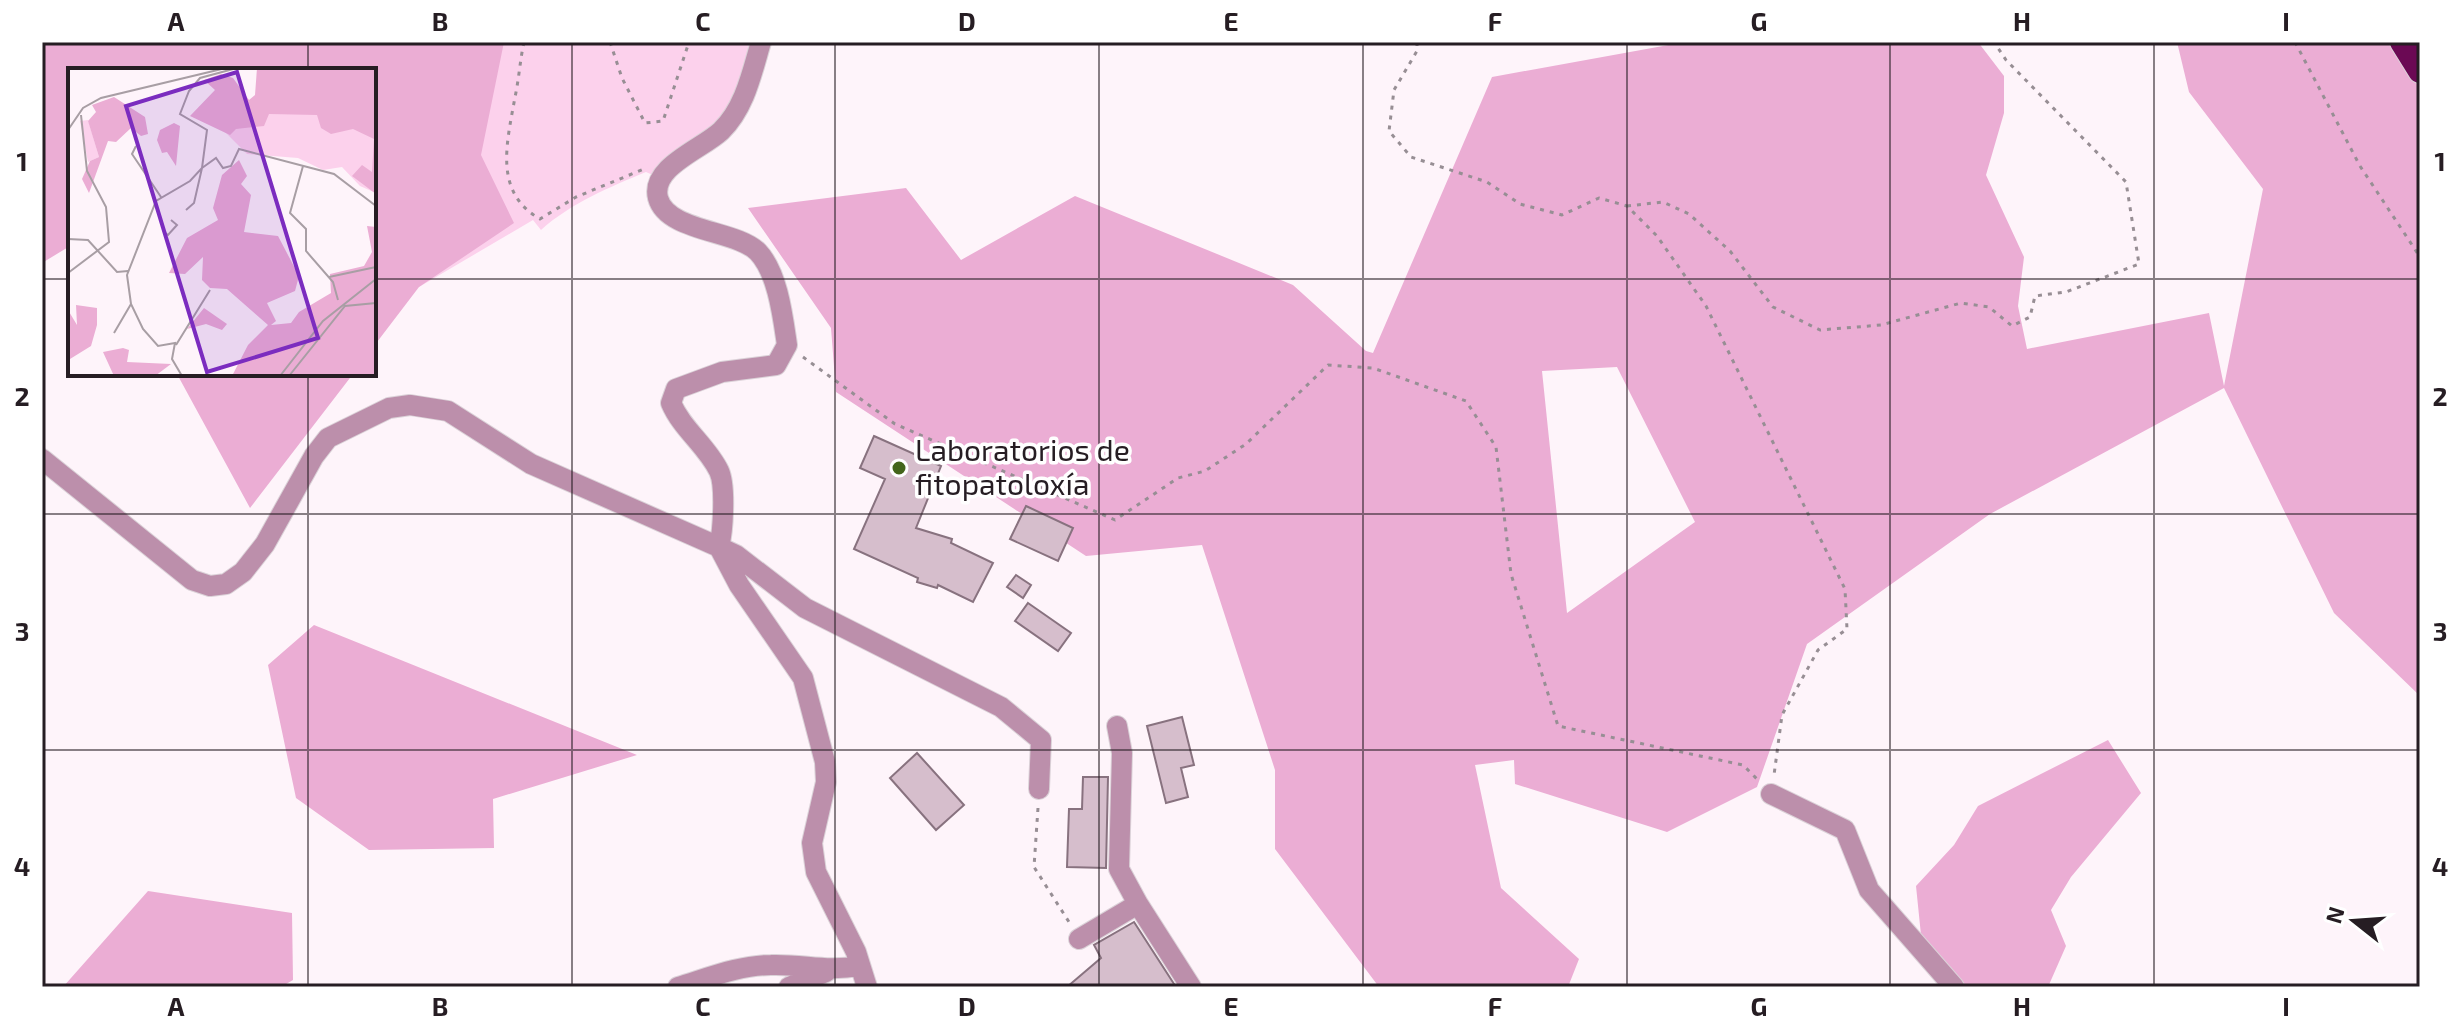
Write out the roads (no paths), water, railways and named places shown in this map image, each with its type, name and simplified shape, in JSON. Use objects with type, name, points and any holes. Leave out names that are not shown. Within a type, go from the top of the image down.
[{"type":"highway","points":[[2402,42],[2420,71]]},
{"type":"street","points":[[761,42],[744,97],[723,129],[658,180],[657,196],[662,208],[702,230],[742,242],[759,253],[780,296],[787,345],[776,365],[722,372],[676,389],[671,403],[676,416],[720,472],[723,533],[719,547],[739,585],[803,678],[825,762],[826,782],[812,843],[816,872],[867,987]]},
{"type":"street","points":[[42,459],[192,580],[210,586],[226,584],[243,572],[265,544],[314,456],[328,438],[389,408],[410,405],[448,411],[531,464],[736,555],[805,608],[1001,707],[1041,740],[1039,789]]},
{"type":"street","points":[[1117,726],[1122,753],[1119,869],[1191,987]]},
{"type":"street","points":[[1771,794],[1845,830],[1869,890],[1954,987]]},
{"type":"street","points":[[1079,939],[1138,904]]},
{"type":"street","points":[[678,987],[752,966],[791,966],[829,971]]},
{"type":"street","points":[[789,987],[829,971],[860,966]]},
{"type":"place","name":"Laboratorios de fitopatoloxía","points":[[899,468]]}]
